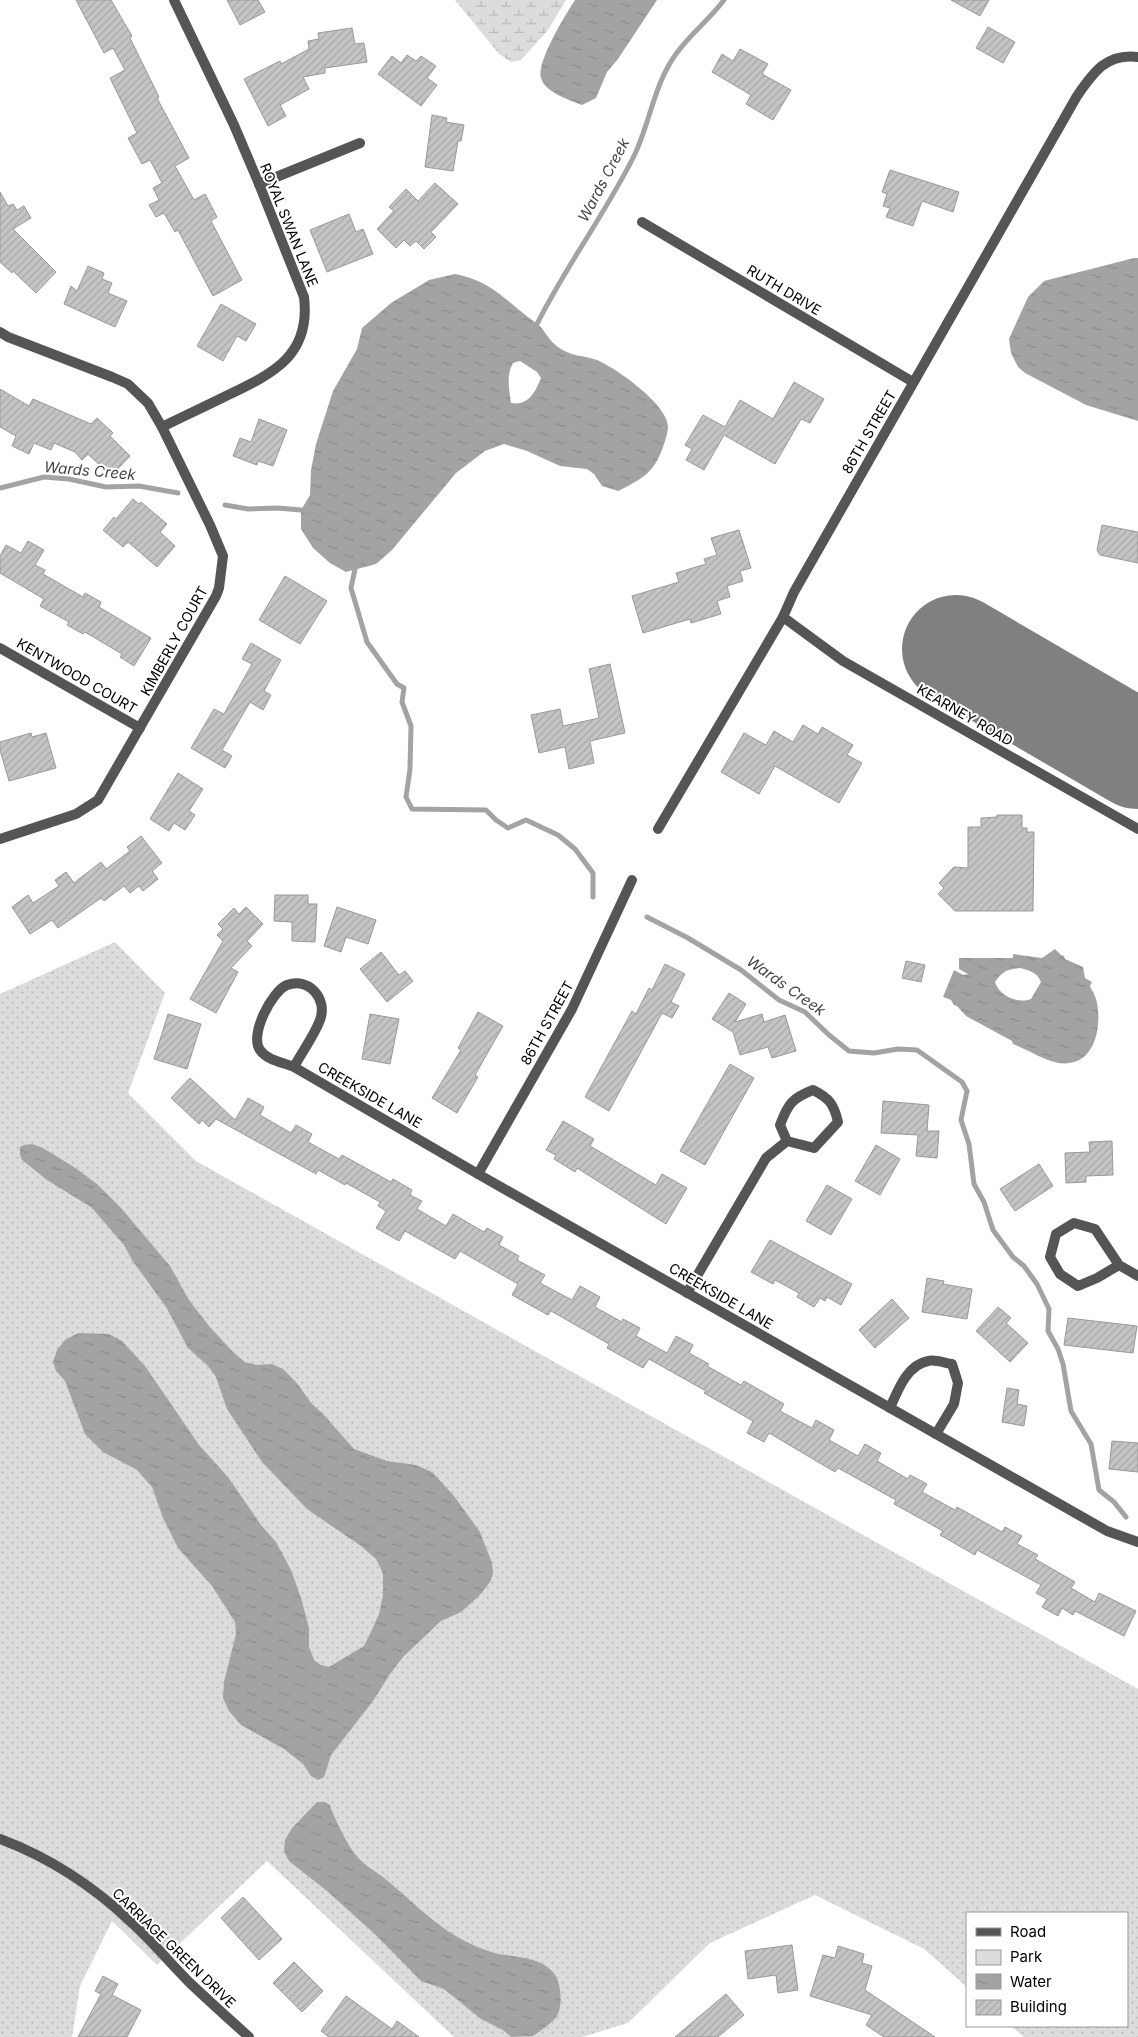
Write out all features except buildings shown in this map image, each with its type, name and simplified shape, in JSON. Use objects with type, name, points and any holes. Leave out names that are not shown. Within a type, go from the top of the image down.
[{"type":"street","name":"ROYAL SWAN LANE","points":[[162,427],[267,375],[294,350],[304,329],[306,315],[304,298],[259,184],[234,125],[174,0]]},
{"type":"street","name":"86TH STREET","points":[[658,829],[783,618],[794,592],[1077,96],[1094,71],[1114,58],[1138,56]]},
{"type":"street","points":[[259,184],[360,143]]},
{"type":"street","name":"RUTH DRIVE","points":[[642,222],[913,382]]},
{"type":"street","name":"KIMBERLY COURT","points":[[0,332],[128,384],[148,402],[210,525],[223,556],[219,588],[216,596],[98,800],[92,806],[57,822],[0,839]]},
{"type":"street","name":"KEARNEY ROAD","points":[[783,618],[843,661],[1138,829]]},
{"type":"street","name":"KENTWOOD COURT","points":[[0,648],[140,728]]},
{"type":"street","name":"86TH STREET","points":[[478,1174],[572,1009],[632,880]]},
{"type":"street","name":"CREEKSIDE LANE","points":[[294,1067],[321,1019],[323,1005],[319,996],[310,988],[297,983],[286,985],[277,993],[258,1026],[256,1037],[260,1050],[270,1059],[294,1067],[478,1174],[1108,1531],[1138,1542]]},
{"type":"street","points":[[813,1090],[825,1096],[835,1108],[838,1122],[814,1148],[787,1141],[780,1125],[787,1106],[798,1096],[813,1090]]},
{"type":"street","points":[[688,1293],[766,1158],[787,1141]]},
{"type":"street","points":[[1119,1265],[1097,1278],[1078,1286],[1060,1274],[1050,1257],[1056,1234],[1074,1223],[1095,1229],[1119,1265],[1138,1276]]},
{"type":"street","points":[[890,1408],[900,1385],[912,1369],[929,1360],[952,1364],[958,1383],[954,1404],[936,1434]]},
{"type":"street","name":"CARRIAGE GREEN DRIVE","points":[[0,1839],[35,1855],[63,1871],[110,1904],[138,1929],[189,1982],[249,2037]]},
{"type":"green space","points":[[455,0],[566,0],[548,30],[521,60],[511,62],[499,54]]},
{"type":"green space","points":[[115,942],[165,993],[128,1093],[196,1161],[1138,1689],[1138,2037],[1024,2037],[1012,2027],[1128,2027],[1128,1912],[966,1912],[966,1986],[924,1949],[815,1895],[710,1943],[628,2023],[582,2037],[454,2037],[267,1861],[157,1965],[112,1921],[80,1986],[72,2037],[0,2037],[0,994]]},
{"type":"water","points":[[575,0],[657,0],[618,59],[607,72],[596,98],[582,105],[552,91],[543,83],[541,78],[543,61],[547,50]]},
{"type":"water","points":[[1138,258],[1138,421],[1086,405],[1025,373],[1018,367],[1011,353],[1009,339],[1028,297],[1044,281]]},
{"type":"water","points":[[455,274],[476,280],[499,294],[539,325],[558,347],[573,354],[597,360],[616,371],[639,388],[659,408],[668,426],[666,437],[661,454],[652,468],[642,478],[618,491],[602,486],[594,474],[587,469],[560,466],[527,451],[504,444],[485,451],[456,473],[392,550],[376,564],[346,572],[330,563],[313,548],[301,529],[301,510],[310,495],[311,470],[316,444],[333,391],[357,349],[362,328],[391,303],[429,280]],"holes":[[[520,361],[537,372],[541,378],[530,397],[522,402],[511,403],[509,377],[513,363]]]},
{"type":"water","points":[[1055,949],[1065,959],[1083,967],[1085,978],[1092,982],[1090,986],[1096,998],[1098,1013],[1096,1035],[1088,1053],[1071,1063],[1053,1062],[1013,1044],[1012,1041],[966,1016],[951,1000],[943,997],[954,970],[963,975],[968,974],[959,969],[959,958],[1013,958],[1013,954],[1042,958]],"holes":[[[1020,968],[1035,974],[1041,982],[1031,999],[1015,1000],[1010,998],[1000,991],[995,982],[1006,971]]]},
{"type":"water","points":[[32,1144],[43,1148],[74,1167],[97,1184],[122,1209],[170,1266],[189,1300],[209,1326],[233,1352],[245,1362],[257,1365],[272,1364],[283,1369],[297,1383],[311,1403],[354,1449],[387,1461],[416,1465],[432,1472],[454,1496],[480,1532],[492,1563],[493,1574],[490,1582],[479,1596],[461,1612],[441,1621],[403,1657],[373,1701],[331,1755],[324,1777],[318,1780],[311,1776],[303,1764],[284,1749],[241,1725],[229,1711],[223,1698],[224,1682],[236,1634],[235,1622],[212,1586],[178,1548],[163,1518],[152,1487],[137,1470],[103,1452],[85,1434],[65,1381],[56,1371],[53,1362],[57,1350],[65,1340],[78,1333],[109,1334],[122,1341],[145,1366],[199,1445],[228,1477],[261,1525],[276,1542],[291,1570],[301,1598],[309,1628],[309,1647],[314,1660],[321,1665],[329,1667],[364,1646],[379,1614],[383,1595],[383,1573],[376,1559],[361,1546],[307,1509],[262,1462],[227,1409],[216,1377],[208,1366],[188,1348],[166,1307],[132,1260],[124,1245],[91,1207],[47,1180],[22,1160],[20,1147]]},
{"type":"water","points":[[317,1802],[325,1802],[330,1805],[343,1835],[359,1859],[433,1920],[459,1938],[474,1945],[491,1952],[539,1962],[552,1971],[559,1985],[561,1997],[560,2009],[554,2020],[533,2036],[511,2037],[503,2030],[481,2019],[444,1989],[421,1981],[377,1936],[327,1891],[289,1861],[284,1851],[285,1840],[292,1828]]},
{"type":"waterway","name":"Wards Creek","points":[[537,324],[560,281],[611,199],[634,156],[662,78],[676,54],[724,0]]},
{"type":"waterway","name":"Wards Creek","points":[[0,488],[44,477],[69,479],[106,487],[139,486],[178,493]]},
{"type":"waterway","name":"Wards Creek","points":[[225,505],[248,509],[277,508],[301,510]]},
{"type":"waterway","name":"Wards Creek","points":[[355,569],[351,588],[367,642],[397,684],[404,688],[402,702],[411,726],[410,769],[406,797],[412,809],[486,810],[508,828],[526,820],[558,835],[575,849],[593,873],[593,897]]},
{"type":"waterway","name":"Wards Creek","points":[[647,917],[688,938],[741,970],[779,1000],[805,1012],[849,1051],[874,1053],[898,1049],[917,1050],[962,1082],[967,1091],[961,1120],[969,1144],[974,1184],[984,1202],[993,1230],[1013,1257],[1024,1266],[1037,1284],[1049,1309],[1048,1331],[1058,1349],[1063,1364],[1071,1411],[1091,1444],[1099,1490],[1114,1502],[1126,1517]]},
{"type":"runway","points":[[956,649],[1138,755]]}]
